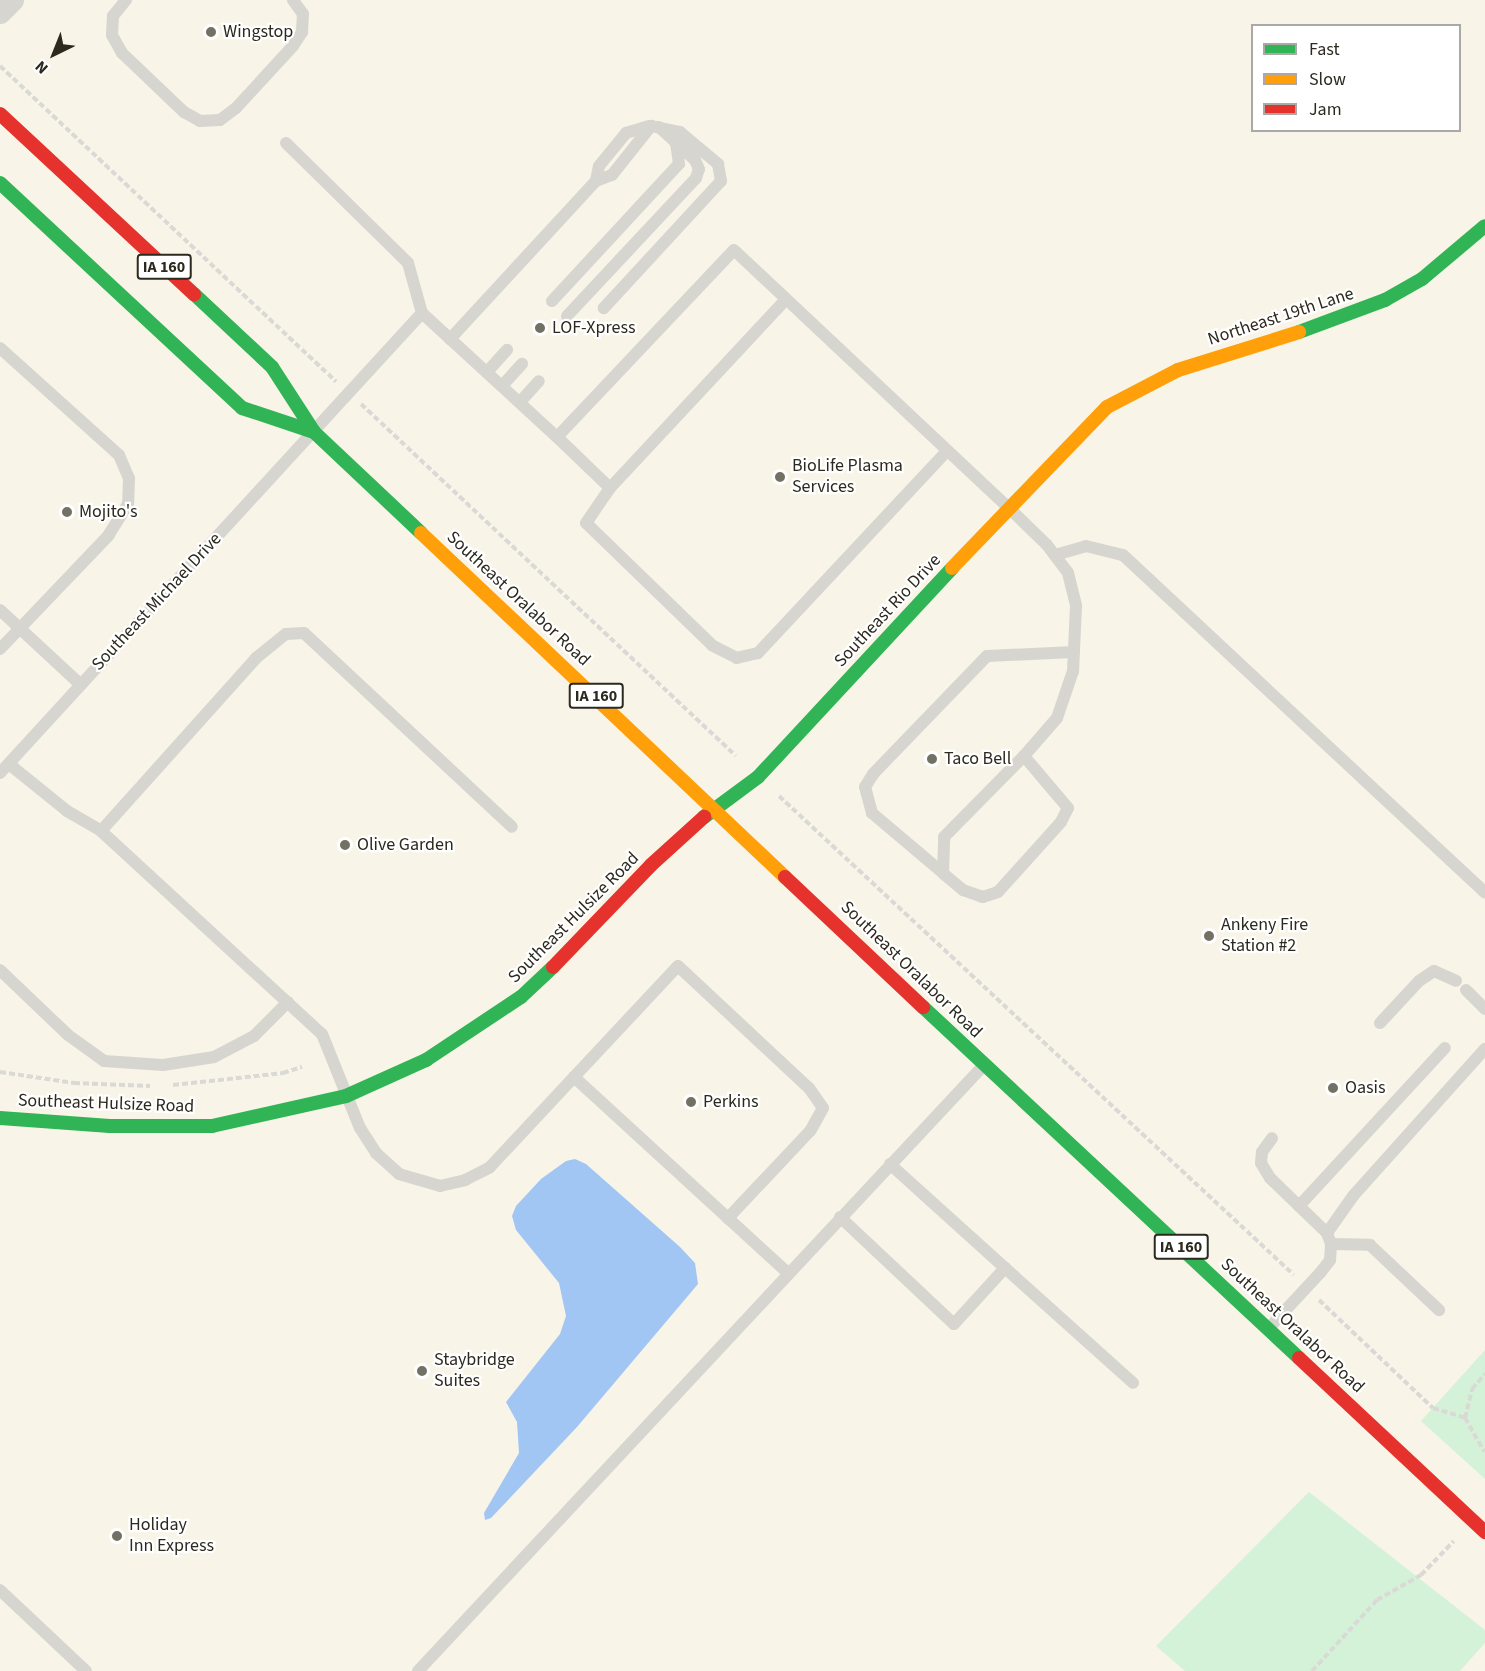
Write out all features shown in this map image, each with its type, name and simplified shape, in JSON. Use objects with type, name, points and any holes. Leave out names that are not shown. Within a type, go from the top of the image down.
[{"type":"main road","name":"Southeast Oralabor Road","points":[[0,114],[272,367],[314,432],[984,1065],[1269,1328],[1485,1532]]},
{"type":"main road","name":"Southeast Oralabor Road","points":[[0,183],[242,408],[314,432]]},
{"type":"main road","name":"Northeast 19th Lane","points":[[1081,430],[1107,407],[1155,380],[1385,300],[1422,279],[1485,226]]},
{"type":"main road","name":"Southeast Rio Drive","points":[[714,808],[758,777],[1081,430]]},
{"type":"main road","name":"Southeast Hulsize Road","points":[[0,1118],[110,1126],[212,1126],[254,1119],[346,1095],[426,1060],[521,997],[572,950],[651,865],[714,808]]},
{"type":"street","points":[[0,12],[12,0]]},
{"type":"lane","points":[[125,0],[113,16],[112,34],[122,53],[184,112],[200,121],[220,120],[236,108],[293,46],[302,32],[303,14],[293,0]]},
{"type":"lane","points":[[567,316],[696,178],[699,169],[694,160],[653,125]]},
{"type":"lane","points":[[450,339],[596,181],[612,175],[653,125]]},
{"type":"lane","points":[[604,308],[721,181],[718,164],[697,145],[680,132],[653,125]]},
{"type":"lane","points":[[286,143],[408,263],[422,313],[610,488]]},
{"type":"lane","points":[[552,302],[679,164],[676,143]]},
{"type":"lane","points":[[557,437],[734,250],[1009,508],[1055,555],[1068,573],[1076,606],[1073,671],[1057,718],[1024,756],[944,837],[943,873]]},
{"type":"lane","points":[[786,299],[610,488],[586,523],[712,645],[737,658],[758,653],[947,451]]},
{"type":"lane","name":"Southeast Michael Drive","points":[[4,769],[422,313]]},
{"type":"lane","points":[[0,348],[119,455],[129,478],[128,504],[109,535],[0,649]]},
{"type":"lane","points":[[487,372],[507,350]]},
{"type":"lane","points":[[502,386],[522,364]]},
{"type":"lane","points":[[520,402],[539,381]]},
{"type":"lane","points":[[1055,555],[1086,546],[1124,555],[1485,892]]},
{"type":"lane","points":[[0,610],[81,684]]},
{"type":"lane","points":[[101,831],[256,658],[286,634],[304,633],[512,826]]},
{"type":"lane","points":[[1024,756],[1060,794],[1068,808],[1061,822],[998,892],[982,897],[963,890],[872,813],[865,788],[873,774],[987,656],[1074,652]]},
{"type":"lane","points":[[4,769],[101,831],[322,1034],[346,1095],[376,1153],[399,1174],[440,1186],[465,1180],[490,1167],[678,966],[809,1088],[823,1108],[810,1131],[728,1218]]},
{"type":"lane","points":[[0,970],[68,1035],[104,1061],[163,1065],[214,1058],[254,1036],[288,1002]]},
{"type":"lane","points":[[1380,1023],[1419,981],[1434,971],[1456,981]]},
{"type":"lane","points":[[1466,990],[1485,1009]]},
{"type":"lane","points":[[1299,1206],[1445,1048]]},
{"type":"lane","points":[[1269,1328],[1330,1260],[1329,1238],[1353,1196],[1485,1049]]},
{"type":"lane","points":[[418,1671],[984,1065]]},
{"type":"lane","points":[[574,1077],[788,1273]]},
{"type":"lane","points":[[1272,1138],[1262,1152],[1261,1163],[1270,1178],[1329,1238],[1370,1245],[1439,1310]]},
{"type":"lane","points":[[890,1164],[1132,1383]]},
{"type":"lane","points":[[840,1217],[954,1324],[1005,1268]]},
{"type":"lane","points":[[0,1590],[86,1671]]},
{"type":"path","points":[[0,66],[1433,1408],[1465,1418],[1485,1452]]},
{"type":"path","points":[[1465,1418],[1472,1389],[1485,1374]]},
{"type":"path","points":[[1312,1671],[1377,1600],[1421,1575]]},
{"type":"green space","points":[[1485,1350],[1485,1479],[1421,1421]]},
{"type":"green space","points":[[1309,1492],[1485,1630],[1485,1643],[1460,1671],[1185,1671],[1156,1646]]},
{"type":"water","points":[[575,1159],[586,1164],[680,1247],[695,1263],[698,1284],[577,1427],[491,1518],[485,1520],[484,1513],[519,1453],[517,1422],[506,1402],[560,1334],[566,1316],[559,1283],[516,1230],[512,1216],[516,1206],[541,1179],[566,1161]]},
{"type":"traffic: fast","points":[[0,183],[242,408],[314,432]]},
{"type":"traffic: fast","points":[[1299,332],[1385,300],[1422,279],[1485,226]]},
{"type":"traffic: fast","points":[[194,294],[272,367],[314,432],[421,533]]},
{"type":"traffic: fast","points":[[704,817],[758,777],[952,568]]},
{"type":"traffic: fast","points":[[0,1118],[110,1126],[212,1126],[346,1096],[426,1060],[521,997],[553,967]]},
{"type":"traffic: fast","points":[[923,1007],[1299,1358]]},
{"type":"traffic: slow","points":[[952,568],[1107,407],[1178,370],[1299,332]]},
{"type":"traffic: slow","points":[[421,533],[785,877]]},
{"type":"traffic: jam","points":[[0,114],[194,294]]},
{"type":"traffic: jam","points":[[553,967],[651,865],[704,817]]},
{"type":"traffic: jam","points":[[785,877],[923,1007]]},
{"type":"traffic: jam","points":[[1299,1358],[1485,1532]]},
{"type":"place","name":"Wingstop","points":[[211,32]]},
{"type":"place","name":"LOF-Xpress","points":[[540,328]]},
{"type":"place","name":"BioLife Plasma Services","points":[[780,477]]},
{"type":"place","name":"Mojito's","points":[[67,512]]},
{"type":"place","name":"Taco Bell","points":[[932,759]]},
{"type":"place","name":"Olive Garden","points":[[345,845]]},
{"type":"place","name":"Ankeny Fire Station #2","points":[[1209,936]]},
{"type":"place","name":"Oasis","points":[[1333,1088]]},
{"type":"place","name":"Perkins","points":[[691,1102]]},
{"type":"place","name":"Staybridge Suites","points":[[422,1371]]},
{"type":"place","name":"Holiday Inn Express","points":[[117,1536]]}]
